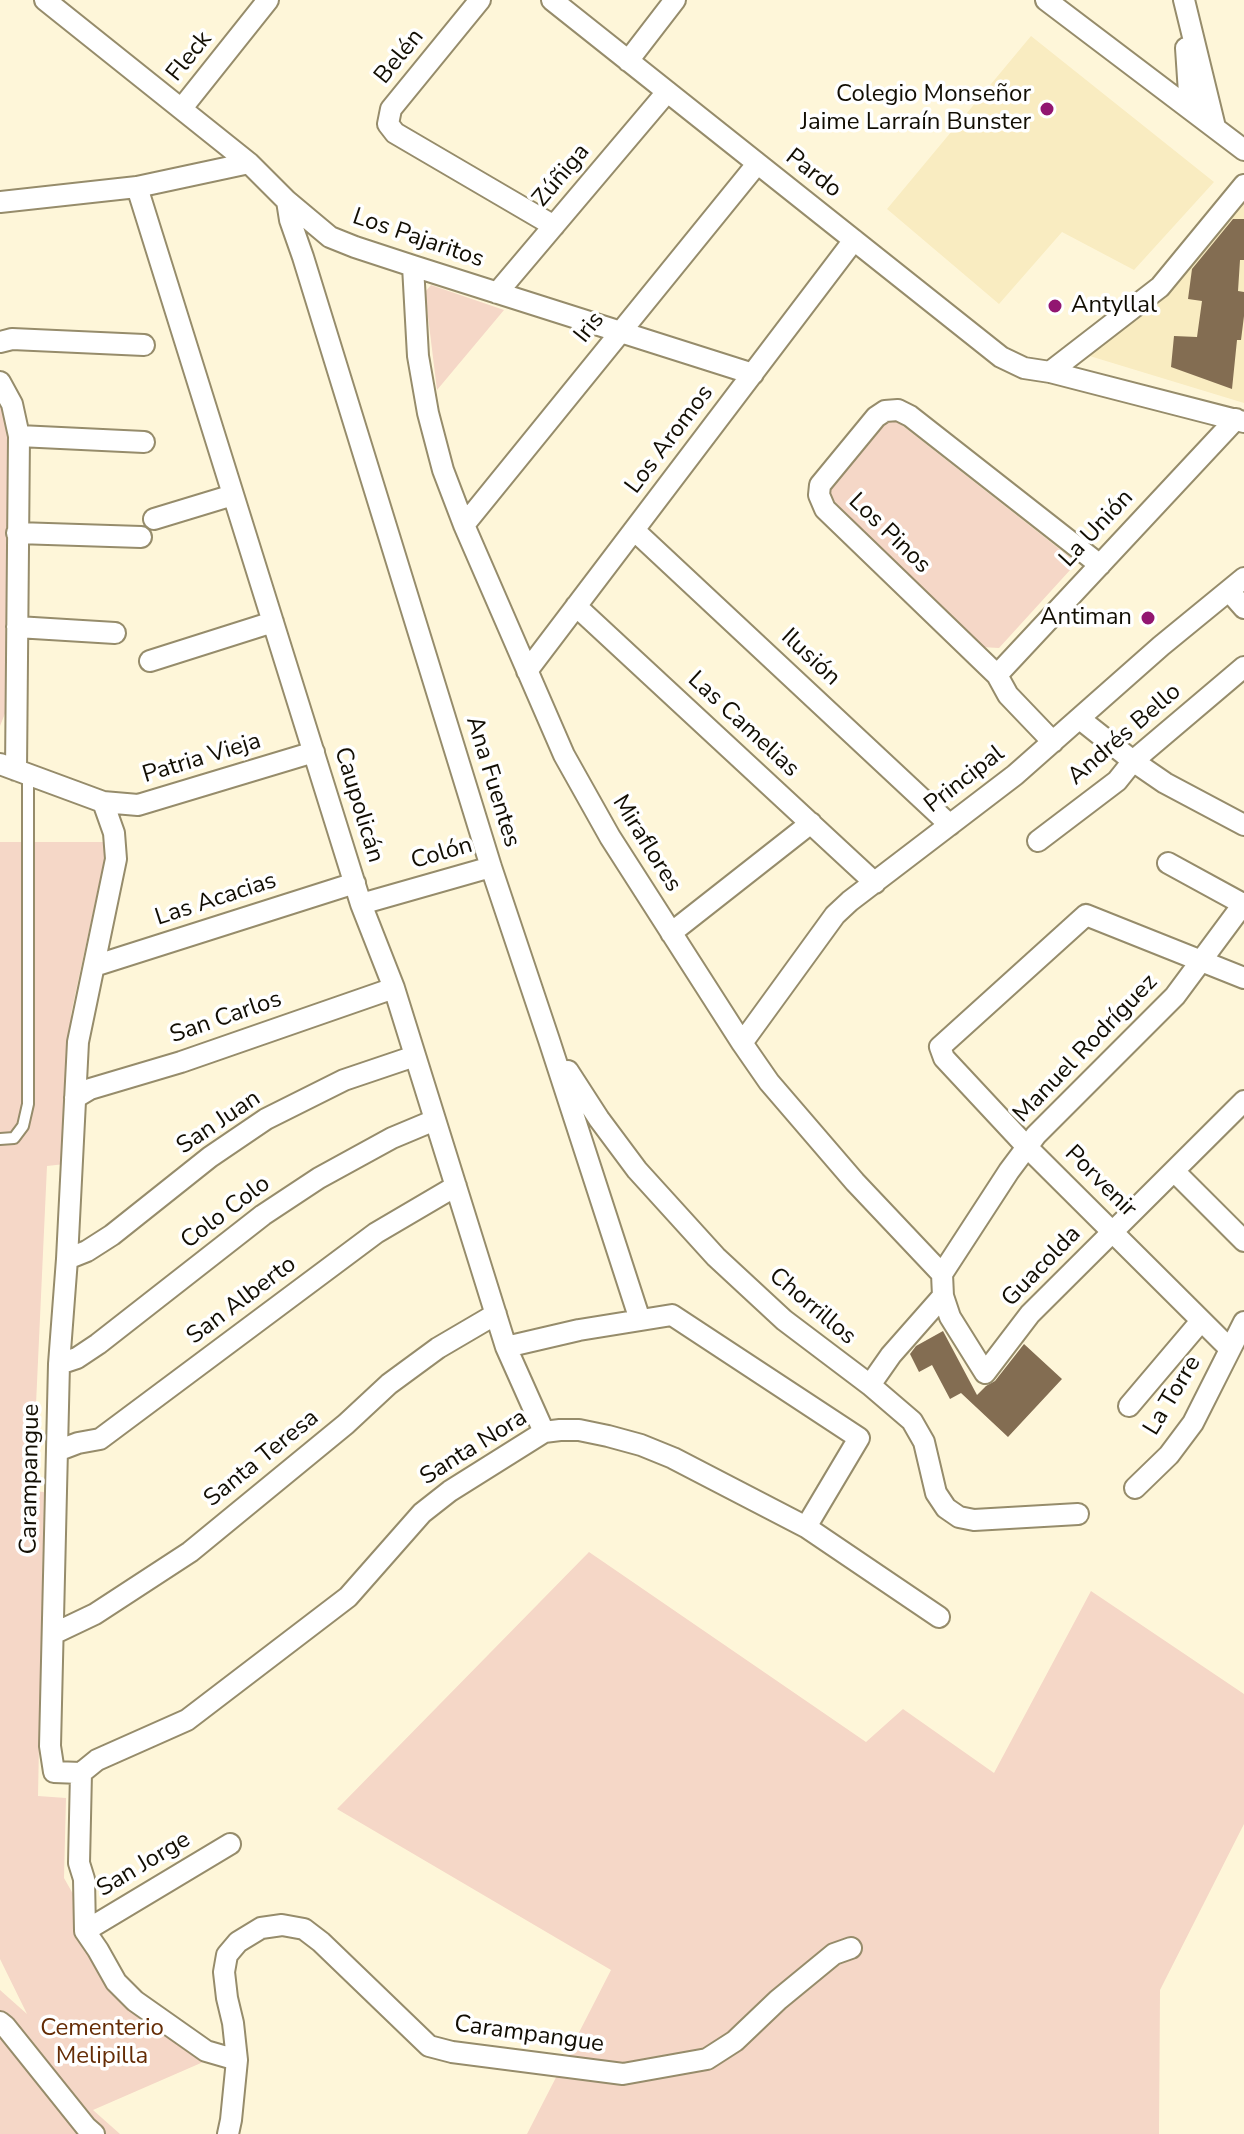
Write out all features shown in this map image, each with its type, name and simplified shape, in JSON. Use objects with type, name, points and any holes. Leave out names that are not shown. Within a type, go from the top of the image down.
[{"type":"street","name":"Los Pajaritos","points":[[45,0],[249,163],[320,229],[343,243],[753,374]]},
{"type":"street","name":"Fleck","points":[[182,108],[268,0]]},
{"type":"street","name":"Belén","points":[[480,0],[391,109],[388,124],[395,133],[554,226]]},
{"type":"street","name":"Pardo","points":[[552,0],[1001,357],[1024,368],[1240,420]]},
{"type":"street","points":[[628,61],[675,0]]},
{"type":"street","points":[[1046,0],[1244,150]]},
{"type":"street","points":[[1183,0],[1190,108]]},
{"type":"street","points":[[1183,0],[1215,127]]},
{"type":"street","name":"Zúñiga","points":[[497,293],[667,92]]},
{"type":"street","points":[[0,202],[137,187],[249,163]]},
{"type":"street","name":"Iris","points":[[464,525],[757,164]]},
{"type":"street","points":[[1050,372],[1160,287],[1244,185]]},
{"type":"street","name":"Caupolicán","points":[[137,187],[361,904],[394,988],[506,1347],[544,1432]]},
{"type":"street","name":"Ana Fuentes","points":[[287,201],[288,213],[491,867],[640,1320]]},
{"type":"street","points":[[303,257],[320,229]]},
{"type":"street","name":"Los Aromos","points":[[527,671],[854,240]]},
{"type":"street","name":"Miraflores","points":[[413,266],[418,356],[428,413],[443,470],[527,671],[586,797],[769,1082],[855,1182],[942,1274]]},
{"type":"street","points":[[0,342],[12,339],[144,345]]},
{"type":"street","points":[[0,382],[12,404],[19,436],[15,769]]},
{"type":"street","name":"Los Pinos","points":[[1053,742],[1008,695],[997,675],[825,509],[820,500],[820,485],[876,417],[898,410],[910,416],[1100,565]]},
{"type":"street","name":"La Unión","points":[[997,675],[1240,420]]},
{"type":"street","points":[[19,436],[144,442]]},
{"type":"street","points":[[154,519],[233,495]]},
{"type":"street","name":"Ilusión","points":[[634,530],[950,825]]},
{"type":"street","points":[[17,533],[141,537]]},
{"type":"street","points":[[1236,584],[1244,608]]},
{"type":"street","name":"Principal","points":[[742,1043],[835,915],[1015,775],[1236,584]]},
{"type":"street","name":"Las Camelias","points":[[576,606],[875,883]]},
{"type":"street","points":[[150,661],[273,622]]},
{"type":"street","points":[[17,627],[115,633]]},
{"type":"street","name":"Andrés Bello","points":[[1038,841],[1117,781],[1133,761],[1244,667]]},
{"type":"street","points":[[1080,719],[1133,761],[1191,798],[1244,825]]},
{"type":"street","name":"Patria Vieja","points":[[15,769],[103,802],[126,805],[149,803],[314,752]]},
{"type":"street","name":"Carampangue","points":[[81,1773],[54,1772],[50,1746],[59,1364],[78,1042],[116,859],[114,833],[103,802]]},
{"type":"street","points":[[671,933],[811,823]]},
{"type":"street","points":[[1168,863],[1243,903]]},
{"type":"street","name":"Colón","points":[[361,904],[491,867]]},
{"type":"street","name":"Las Acacias","points":[[94,966],[355,883]]},
{"type":"street","name":"Manuel Rodríguez","points":[[942,1274],[1047,1122],[1166,1006],[1243,903]]},
{"type":"street","name":"Porvenir","points":[[1201,961],[1086,915],[940,1047],[944,1058],[1027,1147],[1230,1349]]},
{"type":"street","points":[[1201,961],[1244,978]]},
{"type":"street","name":"San Carlos","points":[[75,1098],[90,1089],[181,1062],[394,988]]},
{"type":"street","name":"Chorrillos","points":[[549,1040],[617,1145],[687,1226],[736,1277],[784,1320],[902,1411],[920,1433],[928,1452],[936,1493],[952,1513],[981,1521],[1078,1514]]},
{"type":"street","name":"San Juan","points":[[67,1259],[112,1235],[210,1157],[266,1119],[344,1080],[415,1056]]},
{"type":"street","name":"Guacolda","points":[[943,1296],[950,1317],[985,1373],[1030,1314],[1244,1101]]},
{"type":"street","name":"Colo Colo","points":[[59,1364],[77,1358],[98,1344],[263,1215],[309,1184],[392,1138],[435,1120]]},
{"type":"street","points":[[1175,1172],[1244,1241]]},
{"type":"street","name":"San Alberto","points":[[57,1451],[100,1439],[376,1233],[456,1186]]},
{"type":"street","points":[[870,1385],[943,1296],[942,1274]]},
{"type":"street","name":"Santa Teresa","points":[[53,1634],[95,1614],[190,1552],[346,1424],[389,1384],[438,1348],[496,1314]]},
{"type":"street","points":[[506,1347],[579,1330],[672,1315],[859,1438],[806,1527]]},
{"type":"street","points":[[1129,1406],[1201,1321]]},
{"type":"street","name":"La Torre","points":[[1135,1488],[1180,1443],[1244,1322]]},
{"type":"street","name":"Santa Nora","points":[[81,1773],[97,1760],[187,1720],[348,1597],[422,1513],[450,1491],[544,1432],[579,1430],[641,1445],[673,1458],[806,1527],[939,1617]]},
{"type":"street","points":[[81,1773],[79,1863],[84,1879],[85,1931],[116,1982],[135,2001],[206,2051],[237,2060]]},
{"type":"street","name":"San Jorge","points":[[85,1931],[230,1844]]},
{"type":"street","name":"Carampangue","points":[[228,2134],[237,2060],[224,1972],[227,1955],[238,1942],[261,1928],[282,1925],[304,1929],[429,2046],[452,2052],[623,2074],[707,2059],[735,2041],[778,2000],[834,1954],[851,1948]]},
{"type":"street","points":[[0,2022],[94,2134]]},
{"type":"lane","points":[[0,1139],[14,1138],[23,1126],[28,1104],[15,769]]},
{"type":"shaded area","name":"Colegio Monseñor Jaime Larraín Bunster","points":[[1031,36],[1214,182],[1134,270],[1062,232],[999,304],[887,209]]},
{"type":"shaded area","points":[[1244,196],[1244,403],[1083,354]]},
{"type":"green space","points":[[431,285],[504,310],[437,390],[425,292]]},
{"type":"green space","points":[[0,398],[8,427],[13,513],[6,711],[0,726]]},
{"type":"green space","points":[[885,418],[898,422],[1071,558],[1071,569],[999,648],[981,647],[831,498],[828,485]]},
{"type":"green space","name":"Cementerio Melipilla","points":[[0,842],[108,842],[71,1014],[65,1164],[47,1166],[32,1491],[44,1492],[38,1796],[66,1798],[64,1878],[126,1988],[217,2056],[93,2110],[120,2134],[0,2134],[0,1990],[27,2014],[0,1959]]},
{"type":"green space","points":[[589,1552],[866,1742],[903,1709],[994,1773],[1091,1591],[1244,1694],[1244,1824],[1160,1990],[1159,2134],[527,2134],[611,1970],[337,1809]]},
{"type":"building","points":[[1233,219],[1244,219],[1244,260],[1240,260],[1238,291],[1244,292],[1244,316],[1241,340],[1237,340],[1232,389],[1171,367],[1174,336],[1197,337],[1202,301],[1188,299],[1192,269]]},
{"type":"building","points":[[943,1331],[977,1395],[995,1381],[1024,1344],[1062,1379],[1008,1437],[961,1393],[950,1399],[932,1365],[919,1372],[910,1354],[916,1346]]},
{"type":"place","name":"Colegio Monseñor Jaime Larraín Bunster","points":[[1047,109]]},
{"type":"place","name":"Antyllal","points":[[1055,306]]},
{"type":"place","name":"Antiman","points":[[1148,618]]}]
